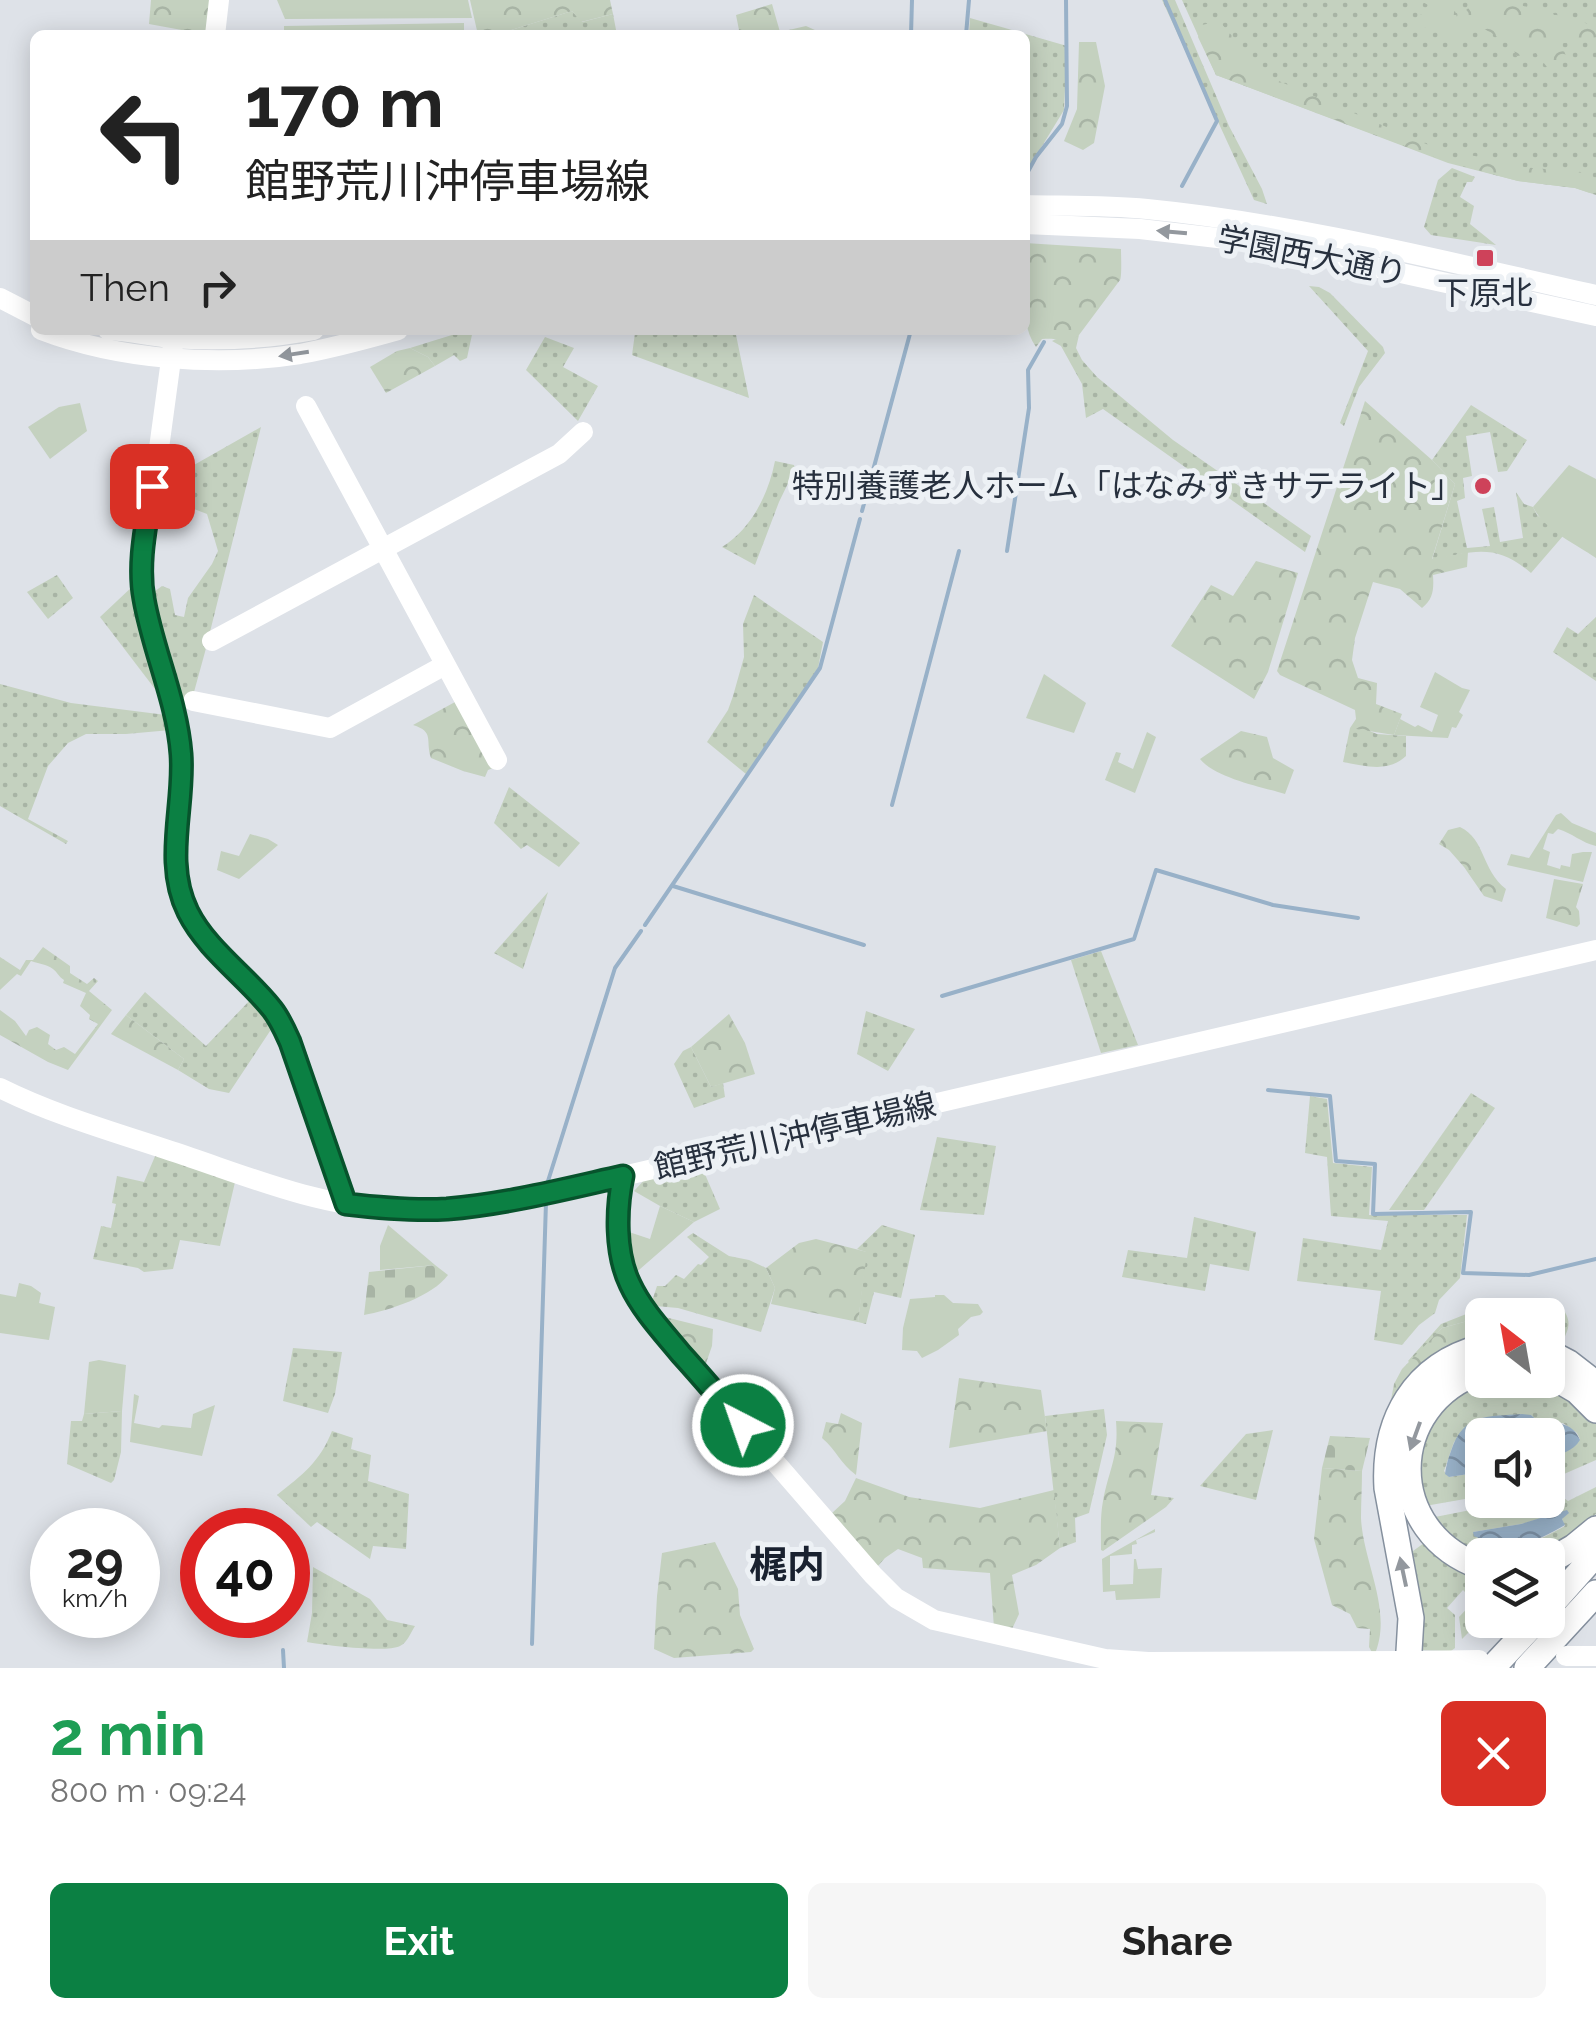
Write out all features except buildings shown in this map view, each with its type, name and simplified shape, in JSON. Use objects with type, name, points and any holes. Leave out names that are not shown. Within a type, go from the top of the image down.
[{"type":"highway","points":[[1409,1664],[1411,1618],[1387,1488],[1390,1440],[1400,1411],[1416,1386],[1438,1366],[1465,1353]]},
{"type":"highway","points":[[1565,1362],[1596,1384]]},
{"type":"highway","points":[[1465,1379],[1432,1402],[1414,1433],[1408,1463],[1410,1494],[1421,1520],[1447,1549],[1465,1558]]},
{"type":"highway","points":[[1565,1384],[1596,1410]]},
{"type":"highway","points":[[1565,1552],[1596,1529]]},
{"type":"highway","points":[[1565,1589],[1596,1554]]},
{"type":"highway","points":[[1528,1668],[1596,1593]]},
{"type":"highway","points":[[1486,1664],[1516,1638]]},
{"type":"main road","points":[[216,30],[219,0]]},
{"type":"main road","name":"学園西大通り","points":[[1030,204],[1144,208],[1291,230],[1596,295]]},
{"type":"main road","name":"学園西大通り","points":[[1030,224],[1140,229],[1269,244],[1596,316]]},
{"type":"main road","points":[[0,284],[30,312]]},
{"type":"main road","points":[[0,298],[30,314]]},
{"type":"main road","points":[[0,312],[30,316]]},
{"type":"main road","points":[[66,335],[80,343],[116,335],[173,342],[278,335]]},
{"type":"main road","points":[[82,335],[98,340],[116,335]]},
{"type":"main road","points":[[173,342],[226,359],[282,356],[379,335]]},
{"type":"main road","points":[[173,342],[142,574],[143,596],[181,756],[176,834],[179,890],[195,924],[279,1019],[346,1204]]},
{"type":"main road","points":[[306,406],[497,760]]},
{"type":"main road","points":[[212,641],[559,454],[582,432]]},
{"type":"main road","points":[[193,702],[330,728],[445,665]]},
{"type":"main road","name":"館野荒川沖停車場線","points":[[0,1088],[48,1109],[152,1144],[346,1204],[446,1209],[479,1206],[623,1176],[1596,950]]},
{"type":"main road","points":[[623,1176],[619,1198],[623,1266],[639,1300],[872,1575],[889,1592],[926,1616],[1105,1659],[1486,1664]]},
{"type":"main road","points":[[1566,1656],[1596,1656]]},
{"type":"green space","points":[[151,0],[213,0],[210,30],[149,24]]},
{"type":"green space","points":[[277,0],[468,0],[472,18],[285,19]]},
{"type":"green space","points":[[470,0],[610,0],[613,14],[581,22],[572,11],[511,30],[477,30]]},
{"type":"green space","points":[[1162,0],[1175,0],[1267,204],[1254,200]]},
{"type":"green space","points":[[1182,0],[1596,0],[1596,195],[1448,163],[1216,75]]},
{"type":"green space","points":[[1419,0],[1451,0],[1457,17],[1475,3],[1502,0],[1596,26],[1596,37],[1561,43],[1566,56],[1559,65],[1547,67],[1536,53],[1517,56],[1510,45],[1483,28],[1467,33],[1460,45],[1440,26],[1421,28],[1414,21],[1430,6]]},
{"type":"green space","points":[[772,4],[779,30],[739,30],[736,15]]},
{"type":"green space","points":[[572,11],[582,22],[613,14],[616,30],[511,30]]},
{"type":"green space","points":[[970,18],[1012,30],[969,30]]},
{"type":"green space","points":[[1219,21],[1267,76],[1438,149],[1442,160],[1216,75],[1198,37],[1202,25]]},
{"type":"green space","points":[[464,23],[464,30],[284,30],[284,26]]},
{"type":"green space","points":[[1030,35],[1067,46],[1064,110],[1030,166]]},
{"type":"green space","points":[[1079,42],[1096,42],[1105,86],[1094,143],[1083,150],[1064,141],[1077,109]]},
{"type":"green space","points":[[1463,154],[1522,167],[1581,172],[1590,193],[1518,181],[1455,164]]},
{"type":"green space","points":[[1452,168],[1475,177],[1467,182],[1460,197],[1474,206],[1470,224],[1496,245],[1431,235],[1424,227],[1438,180]]},
{"type":"green space","points":[[1030,243],[1121,249],[1120,280],[1079,335],[1068,344],[1042,339],[1036,347],[1030,336]]},
{"type":"green space","points":[[1309,286],[1330,293],[1385,353],[1359,387],[1344,426],[1340,423],[1368,351]]},
{"type":"green space","points":[[452,335],[472,335],[467,358],[460,361],[454,355],[435,366],[428,357],[410,348]]},
{"type":"green space","points":[[635,335],[736,335],[749,398],[632,355]]},
{"type":"green space","points":[[1079,335],[1076,348],[1097,377],[1173,440],[1311,536],[1305,552],[1103,409],[1086,418],[1082,384],[1061,346],[1052,341]]},
{"type":"green space","points":[[545,337],[574,348],[563,367],[598,386],[578,421],[526,370]]},
{"type":"green space","points":[[410,348],[428,357],[435,366],[386,393],[370,367]]},
{"type":"green space","points":[[1365,401],[1455,484],[1432,559],[1468,552],[1467,567],[1433,575],[1432,594],[1422,608],[1400,589],[1373,582],[1352,660],[1358,678],[1377,683],[1376,704],[1402,714],[1394,735],[1350,728],[1356,719],[1355,710],[1277,671]]},
{"type":"green space","points":[[80,403],[87,431],[50,459],[28,427],[59,407]]},
{"type":"green space","points":[[1471,405],[1527,440],[1507,471],[1498,472],[1490,432],[1466,436],[1472,476],[1463,478],[1465,498],[1457,501],[1467,548],[1490,546],[1482,509],[1494,507],[1500,542],[1523,538],[1516,492],[1524,504],[1533,507],[1563,536],[1531,573],[1495,553],[1473,552],[1432,560],[1455,484],[1432,460]]},
{"type":"green space","points":[[261,427],[194,692],[181,711],[151,594],[162,586],[170,589],[175,615],[184,617],[188,598],[218,551],[207,514],[194,509],[179,510],[174,499],[160,497],[157,486]]},
{"type":"green space","points":[[775,461],[794,465],[795,469],[755,565],[722,547],[757,510]]},
{"type":"green space","points":[[1569,465],[1596,479],[1596,558],[1552,530],[1533,507]]},
{"type":"green space","points":[[1256,561],[1298,573],[1268,672],[1254,699],[1171,646],[1211,585],[1233,596]]},
{"type":"green space","points":[[57,575],[73,598],[48,619],[27,592]]},
{"type":"green space","points":[[134,585],[160,686],[155,689],[100,617]]},
{"type":"green space","points":[[754,595],[823,642],[818,668],[746,774],[707,742],[733,696],[744,657],[743,624]]},
{"type":"green space","points":[[1596,617],[1596,681],[1553,652],[1567,627],[1578,634]]},
{"type":"green space","points":[[1435,672],[1470,690],[1456,728],[1452,727],[1448,738],[1394,735],[1400,719],[1432,732],[1438,715],[1420,707]]},
{"type":"green space","points":[[1044,674],[1086,703],[1074,733],[1026,718]]},
{"type":"green space","points":[[0,684],[71,703],[166,715],[171,730],[86,734],[68,743],[48,766],[28,819],[68,841],[66,844],[0,806]]},
{"type":"green space","points":[[455,702],[493,768],[485,777],[431,758],[427,734],[413,725]]},
{"type":"green space","points":[[1350,728],[1406,736],[1406,756],[1384,766],[1343,762]]},
{"type":"green space","points":[[1241,731],[1267,737],[1273,758],[1294,770],[1285,794],[1227,777],[1200,759]]},
{"type":"green space","points":[[1147,732],[1156,737],[1135,793],[1105,780],[1116,752],[1121,753],[1118,762],[1133,769]]},
{"type":"green space","points":[[509,787],[580,843],[559,867],[527,845],[521,849],[494,823]]},
{"type":"green space","points":[[1561,813],[1572,823],[1596,833],[1596,846],[1558,829],[1548,833],[1543,849],[1550,852],[1547,865],[1570,867],[1572,854],[1592,852],[1583,882],[1507,865],[1511,854],[1529,858]]},
{"type":"green space","points":[[1460,827],[1475,839],[1492,873],[1506,889],[1502,902],[1484,896],[1464,867],[1439,844],[1448,830]]},
{"type":"green space","points":[[250,834],[278,845],[239,879],[217,870],[221,851],[239,856]]},
{"type":"green space","points":[[1554,879],[1583,884],[1576,907],[1580,924],[1577,927],[1546,918]]},
{"type":"green space","points":[[548,892],[523,969],[494,953]]},
{"type":"green space","points":[[43,947],[87,984],[94,978],[98,981],[89,991],[112,1010],[68,1070],[0,1035],[0,1010],[26,1036],[37,1027],[50,1035],[48,1044],[56,1050],[64,1047],[75,1054],[98,1024],[80,1006],[86,993],[63,983],[55,970],[45,965],[31,961],[21,976],[17,974],[0,990],[0,957],[20,970]]},
{"type":"green space","points":[[1101,951],[1138,1045],[1101,1053],[1071,960]]},
{"type":"green space","points":[[145,992],[206,1046],[252,998],[274,1025],[229,1093],[209,1089],[178,1070],[184,1059],[126,1015]]},
{"type":"green space","points":[[866,1011],[915,1029],[888,1071],[857,1054]]},
{"type":"green space","points":[[729,1014],[745,1043],[755,1074],[711,1087],[691,1047]]},
{"type":"green space","points":[[126,1015],[184,1059],[178,1070],[111,1034]]},
{"type":"green space","points":[[691,1047],[711,1087],[723,1083],[725,1097],[694,1108],[674,1064]]},
{"type":"green space","points":[[1471,1093],[1495,1108],[1424,1210],[1389,1210]]},
{"type":"green space","points":[[1310,1096],[1327,1099],[1333,1163],[1372,1167],[1369,1215],[1467,1215],[1460,1278],[1439,1300],[1435,1313],[1402,1345],[1374,1340],[1381,1291],[1297,1281],[1303,1238],[1381,1250],[1388,1221],[1331,1216],[1327,1157],[1305,1153]]},
{"type":"green space","points":[[937,1137],[996,1146],[984,1215],[920,1210]]},
{"type":"green space","points":[[156,1154],[236,1178],[220,1246],[180,1240],[173,1269],[144,1272],[93,1259],[101,1226],[111,1228],[117,1176],[144,1182]]},
{"type":"green space","points":[[701,1165],[720,1209],[694,1222],[634,1191],[647,1177]]},
{"type":"green space","points":[[660,1206],[694,1222],[632,1276],[626,1231],[650,1239]]},
{"type":"green space","points":[[1194,1217],[1256,1232],[1249,1271],[1210,1264],[1205,1291],[1122,1277],[1128,1250],[1187,1258]]},
{"type":"green space","points":[[388,1225],[435,1265],[380,1270],[380,1246]]},
{"type":"green space","points":[[882,1225],[915,1235],[901,1298],[874,1292],[866,1324],[858,1322],[866,1252],[857,1249]]},
{"type":"green space","points":[[693,1233],[729,1256],[766,1268],[775,1288],[761,1332],[678,1308],[655,1306],[652,1301],[657,1286],[665,1286],[676,1275],[684,1279],[709,1257],[687,1237]]},
{"type":"green space","points":[[816,1239],[867,1252],[858,1322],[771,1304],[775,1288],[766,1268],[799,1243]]},
{"type":"green space","points":[[435,1265],[448,1275],[432,1290],[364,1315],[369,1272]]},
{"type":"green space","points":[[19,1283],[41,1293],[39,1303],[55,1307],[49,1340],[0,1333],[0,1294],[16,1297]]},
{"type":"green space","points":[[944,1295],[953,1303],[978,1304],[983,1312],[958,1329],[959,1335],[922,1358],[917,1351],[902,1350],[903,1328],[910,1299]]},
{"type":"green space","points":[[657,1315],[713,1329],[704,1369]]},
{"type":"green space","points":[[1465,1315],[1465,1322],[1442,1328],[1410,1363],[1408,1361],[1441,1324]]},
{"type":"green space","points":[[1465,1322],[1465,1340],[1430,1358],[1391,1400],[1402,1369],[1442,1328]]},
{"type":"green space","points":[[293,1348],[342,1352],[328,1413],[283,1401]]},
{"type":"green space","points":[[89,1362],[126,1365],[122,1411],[84,1414]]},
{"type":"green space","points":[[959,1378],[1041,1390],[1047,1431],[949,1448]]},
{"type":"green space","points":[[1465,1391],[1465,1398],[1565,1398],[1565,1394],[1596,1422],[1596,1460],[1565,1474],[1565,1451],[1580,1439],[1565,1424],[1565,1418],[1465,1418],[1465,1431],[1454,1442],[1444,1471],[1449,1477],[1465,1475],[1465,1499],[1425,1506],[1417,1483],[1422,1434],[1439,1407]]},
{"type":"green space","points":[[134,1394],[139,1396],[134,1423],[159,1428],[191,1428],[193,1414],[215,1405],[202,1456],[130,1442]]},
{"type":"green space","points":[[1104,1409],[1107,1435],[1089,1513],[1075,1518],[1076,1542],[1060,1548],[1045,1416]]},
{"type":"green space","points":[[122,1411],[121,1452],[111,1483],[67,1464],[71,1421],[82,1421],[84,1414]]},
{"type":"green space","points":[[841,1413],[862,1423],[856,1475],[822,1438],[826,1422],[838,1424]]},
{"type":"green space","points":[[1116,1421],[1163,1423],[1151,1495],[1174,1498],[1103,1551],[1101,1513],[1115,1454]]},
{"type":"green space","points":[[1273,1430],[1256,1500],[1200,1486],[1246,1434]]},
{"type":"green space","points":[[332,1431],[353,1438],[351,1449],[371,1455],[368,1481],[409,1494],[406,1549],[373,1546],[370,1559],[317,1522],[311,1527],[310,1508],[291,1508],[277,1495],[316,1460]]},
{"type":"green space","points":[[1330,1436],[1370,1438],[1362,1471],[1322,1468]]},
{"type":"green space","points":[[1322,1468],[1362,1471],[1363,1535],[1381,1622],[1374,1656],[1369,1647],[1370,1629],[1357,1628],[1350,1614],[1332,1605],[1314,1539]]},
{"type":"green space","points":[[856,1478],[909,1497],[980,1508],[1054,1490],[1060,1548],[1036,1565],[1012,1575],[1019,1614],[1012,1629],[994,1628],[990,1573],[923,1568],[922,1558],[898,1549],[877,1567],[832,1513],[845,1501]]},
{"type":"green space","points":[[1596,1487],[1596,1514],[1565,1541],[1565,1538],[1541,1538],[1565,1526],[1565,1499],[1568,1501]]},
{"type":"green space","points":[[1465,1511],[1465,1518],[1542,1518],[1473,1532],[1482,1538],[1465,1538],[1465,1550],[1430,1518]]},
{"type":"green space","points":[[1155,1529],[1136,1540],[1132,1554],[1110,1556],[1110,1585],[1133,1584],[1136,1559],[1138,1569],[1162,1568],[1160,1598],[1116,1600],[1115,1591],[1103,1592],[1102,1559]]},
{"type":"green space","points":[[1431,1538],[1465,1559],[1465,1592],[1447,1608],[1455,1615],[1455,1648],[1451,1651],[1416,1650],[1410,1576],[1413,1551]]},
{"type":"green space","points":[[715,1542],[738,1589],[740,1615],[754,1649],[674,1658],[654,1649],[662,1553]]},
{"type":"green space","points":[[313,1567],[370,1599],[387,1620],[415,1626],[407,1640],[393,1648],[307,1642]]},
{"type":"green space","points":[[1465,1611],[1462,1639],[1459,1617]]},
{"type":"water","points":[[1522,1414],[1534,1418],[1484,1418]]},
{"type":"water","points":[[1565,1426],[1580,1440],[1565,1452]]},
{"type":"water","points":[[1463,1429],[1465,1475],[1449,1477],[1445,1474],[1449,1457]]},
{"type":"water","points":[[1541,1518],[1563,1518],[1565,1525],[1540,1538],[1479,1538],[1473,1532]]},
{"type":"waterway","points":[[911,30],[912,0]]},
{"type":"waterway","points":[[966,30],[969,0]]},
{"type":"waterway","points":[[1030,168],[1062,124],[1067,106],[1066,0]]},
{"type":"waterway","points":[[1165,0],[1217,121],[1182,186]]},
{"type":"waterway","points":[[862,511],[910,335]]},
{"type":"waterway","points":[[1007,551],[1029,408],[1028,370],[1044,342]]},
{"type":"waterway","points":[[645,925],[820,668],[860,519]]},
{"type":"waterway","points":[[892,805],[959,551]]},
{"type":"waterway","points":[[942,996],[1134,939],[1156,870],[1273,905],[1358,918]]},
{"type":"waterway","points":[[673,886],[864,945]]},
{"type":"waterway","points":[[548,1181],[615,968],[641,931]]},
{"type":"waterway","points":[[1268,1090],[1330,1096],[1336,1161],[1375,1164],[1373,1214],[1471,1212],[1463,1273],[1529,1275],[1596,1259]]},
{"type":"waterway","points":[[532,1644],[546,1202]]},
{"type":"waterway","points":[[283,1650],[284,1668]]},
{"type":"place","name":"下原北","points":[[1485,258]]},
{"type":"place","name":"特別養護老人ホーム「はなみずきサテライト」","points":[[1483,486]]},
{"type":"district","name":"梶内","points":[[787,1565]]},
{"type":"route","points":[[152,486],[142,556],[143,596],[181,756],[176,834],[179,890],[195,924],[279,1019],[346,1204],[388,1209],[479,1206],[623,1176],[620,1242],[630,1284],[665,1335],[743,1425]]}]
